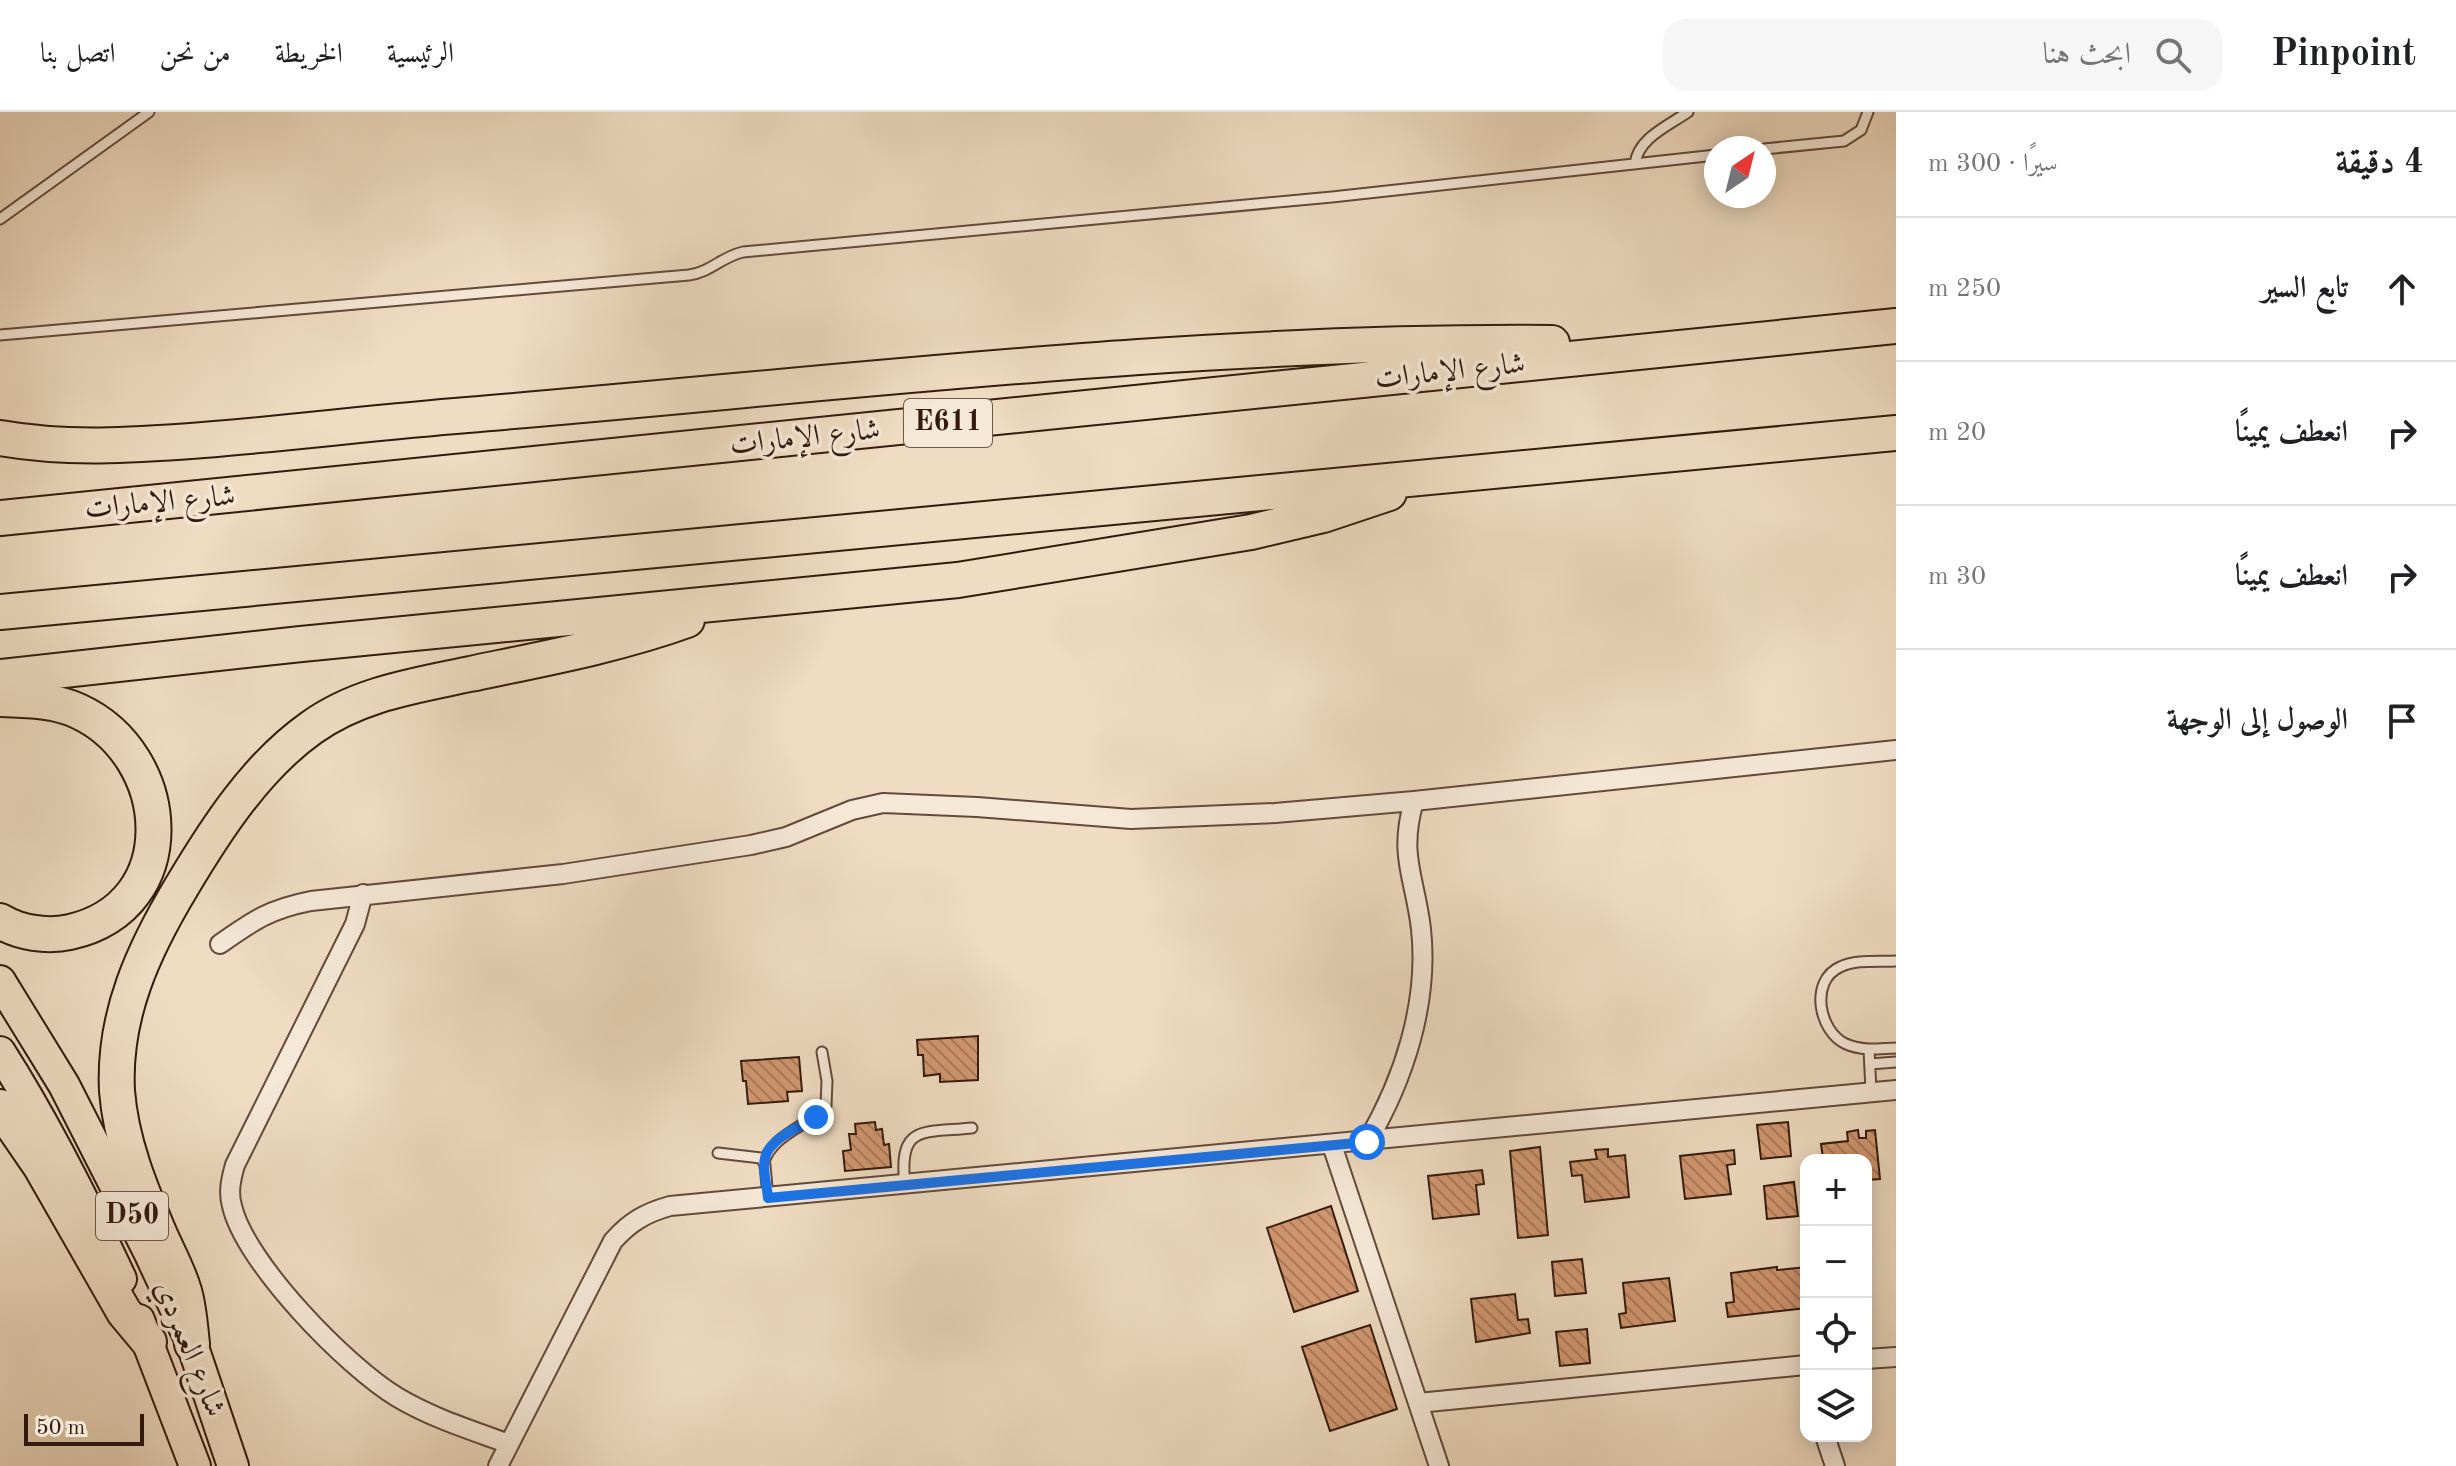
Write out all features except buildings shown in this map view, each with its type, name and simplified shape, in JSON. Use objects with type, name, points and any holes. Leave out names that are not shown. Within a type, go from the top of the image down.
[{"type":"highway","name":"شارع الإمارات","points":[[0,518],[1896,326]]},
{"type":"highway","points":[[0,438],[50,445],[107,447],[1128,356],[1471,343],[1701,347]]},
{"type":"highway","points":[[0,612],[1896,433]]},
{"type":"highway","points":[[0,677],[735,600],[958,580],[1251,532],[1358,504],[1425,477]]},
{"type":"highway","points":[[192,1344],[184,1291],[144,1197],[123,1135],[117,1088],[119,1042],[130,992],[151,940],[229,813],[269,765],[296,739],[327,717],[361,700],[397,689],[658,630],[735,600]]},
{"type":"highway","points":[[0,699],[58,705],[76,710],[97,722],[117,738],[132,757],[144,778],[155,821],[154,841],[141,879],[115,910],[99,921],[62,934],[23,931],[0,921]]},
{"type":"highway","points":[[0,1107],[41,1167],[124,1312],[149,1342]]},
{"type":"main road","name":"شارع العمردي","points":[[0,981],[64,1085],[108,1168],[192,1344],[233,1466]]},
{"type":"main road","name":"شارع العمردي","points":[[0,1052],[78,1191],[149,1342],[195,1466]]},
{"type":"street","points":[[220,944],[254,919],[271,911],[311,901],[563,874],[751,845],[786,837],[852,810],[883,803],[1131,819],[1275,813],[1896,750]]},
{"type":"street","points":[[1367,1142],[1399,1081],[1417,1011],[1422,970],[1421,930],[1406,851],[1407,826],[1414,801]]},
{"type":"street","points":[[363,894],[355,924],[235,1165],[230,1185],[232,1206],[245,1236],[285,1292],[365,1374],[416,1408],[509,1444]]},
{"type":"street","points":[[498,1466],[613,1241],[629,1224],[648,1212],[670,1206],[1896,1090]]},
{"type":"street","points":[[1332,1145],[1439,1466]]},
{"type":"street","points":[[1872,1359],[1896,1357]]},
{"type":"street","points":[[1418,1403],[1800,1370]]},
{"type":"street","points":[[1827,1442],[1835,1466]]},
{"type":"lane","points":[[0,219],[149,112]]},
{"type":"lane","points":[[1635,164],[1637,152],[1644,142],[1688,112]]},
{"type":"lane","points":[[1776,148],[1844,141],[1861,130],[1868,112]]},
{"type":"lane","points":[[0,335],[689,275],[708,270],[729,256],[743,252],[1332,197],[1704,156]]},
{"type":"lane","points":[[1896,961],[1842,965],[1824,983],[1821,1006],[1824,1021],[1843,1043],[1869,1049],[1896,1048]]},
{"type":"lane","points":[[1869,1049],[1871,1092]]},
{"type":"lane","points":[[768,1198],[764,1162],[775,1143],[816,1117],[826,1106],[827,1081],[822,1052]]},
{"type":"lane","points":[[1870,1064],[1896,1062]]},
{"type":"lane","points":[[905,1186],[903,1156],[910,1139],[921,1133],[972,1128]]},
{"type":"lane","points":[[718,1153],[757,1156],[764,1162]]},
{"type":"route","points":[[816,1117],[775,1143],[766,1155],[768,1198],[1367,1142]]}]
